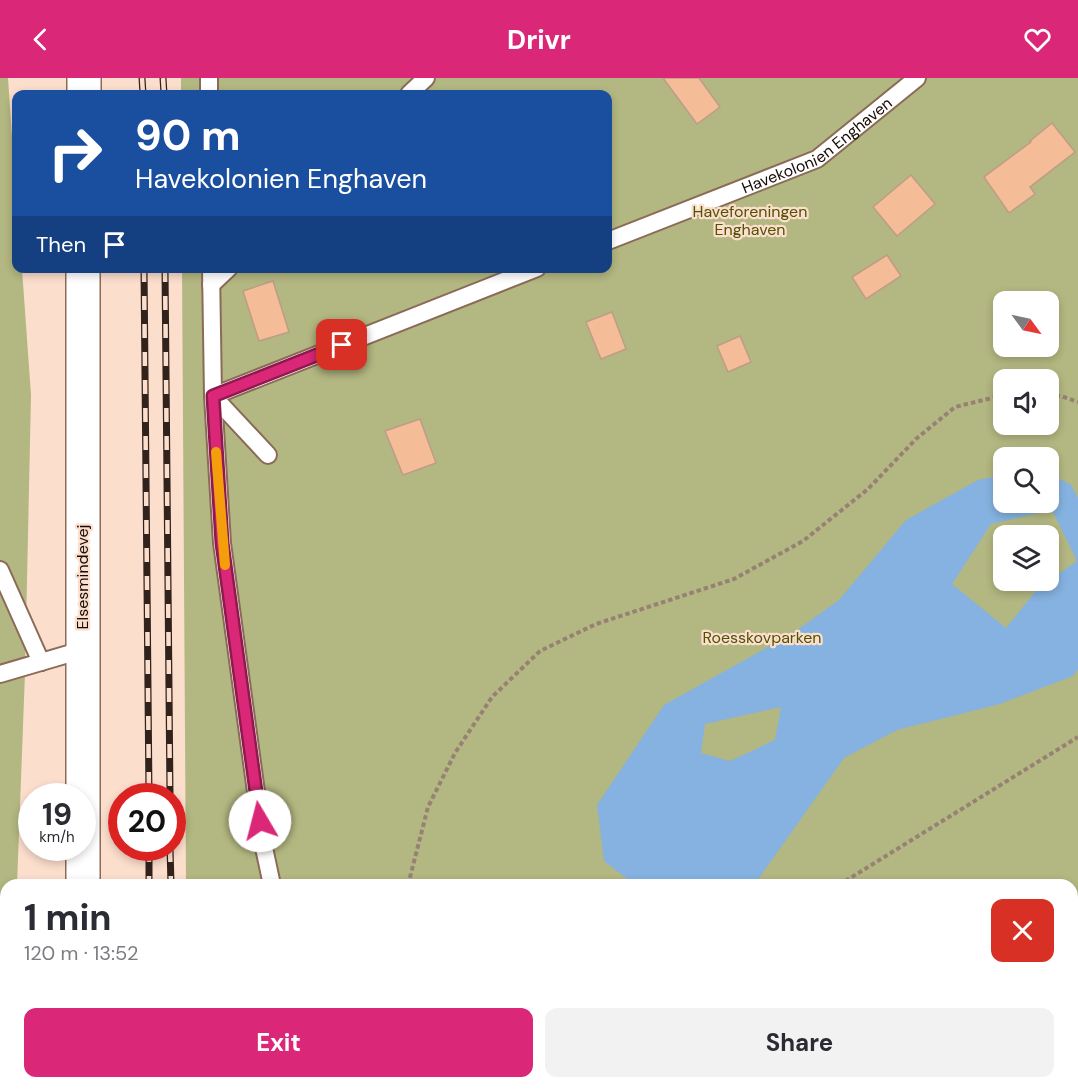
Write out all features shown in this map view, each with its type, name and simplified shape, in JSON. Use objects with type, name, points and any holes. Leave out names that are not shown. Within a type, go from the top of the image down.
[{"type":"street","name":"Elsesmindevej","points":[[83,273],[83,879]]},
{"type":"lane","points":[[413,90],[426,78]]},
{"type":"lane","name":"Havekolonien Enghaven","points":[[612,239],[817,159],[917,78]]},
{"type":"lane","points":[[213,396],[524,273]]},
{"type":"lane","points":[[211,277],[213,396],[222,543],[263,843],[271,879]]},
{"type":"lane","points":[[213,396],[268,455]]},
{"type":"lane","points":[[0,570],[41,662]]},
{"type":"lane","points":[[0,674],[82,650]]},
{"type":"path","points":[[1059,396],[1078,402]]},
{"type":"path","points":[[410,879],[428,807],[455,753],[492,697],[540,651],[596,624],[734,579],[803,541],[868,489],[916,439],[955,407],[993,398]]},
{"type":"path","points":[[849,879],[1078,737]]},
{"type":"green space","points":[[0,78],[8,78],[12,136],[12,273],[22,273],[31,395],[25,673],[21,783],[18,783],[17,879],[0,879]]},
{"type":"green space","name":"Roesskovparken","points":[[181,78],[1078,78],[1078,879],[186,879],[182,273],[612,273],[612,90],[181,90]]},
{"type":"water","points":[[993,477],[993,513],[1039,513],[991,524],[952,584],[1006,628],[1036,591],[1059,591],[1059,573],[1077,561],[1053,513],[1059,513],[1059,478],[1071,485],[1078,498],[1078,669],[1073,676],[1000,704],[897,730],[844,758],[758,879],[627,879],[604,861],[597,805],[664,705],[793,633],[839,600],[906,520],[978,480]],"holes":[[[781,707],[775,740],[730,761],[701,753],[705,724]]]},
{"type":"building","points":[[663,78],[699,78],[720,107],[697,124]]},
{"type":"building","points":[[1052,123],[1075,152],[1030,187],[1035,194],[1009,213],[984,177],[1031,142]]},
{"type":"building","points":[[911,175],[935,204],[897,236],[873,207]]},
{"type":"building","points":[[887,255],[901,276],[866,299],[852,277]]},
{"type":"building","points":[[273,281],[289,332],[259,341],[243,291]]},
{"type":"building","points":[[612,312],[626,349],[601,359],[586,322]]},
{"type":"building","points":[[740,336],[751,362],[728,372],[717,346]]},
{"type":"building","points":[[420,419],[436,463],[403,475],[385,431]]},
{"type":"railway","points":[[142,78],[143,90]]},
{"type":"railway","points":[[163,78],[164,90]]},
{"type":"railway","points":[[144,273],[149,783]]},
{"type":"railway","points":[[165,273],[170,783]]},
{"type":"railway","points":[[149,861],[149,879]]},
{"type":"railway","points":[[170,861],[171,879]]},
{"type":"slow traffic","points":[[216,452],[225,565]]},
{"type":"route","points":[[260,821],[222,543],[213,396],[342,345]]},
{"type":"park label","name":"Haveforeningen Enghaven","points":[[750,220]]}]
